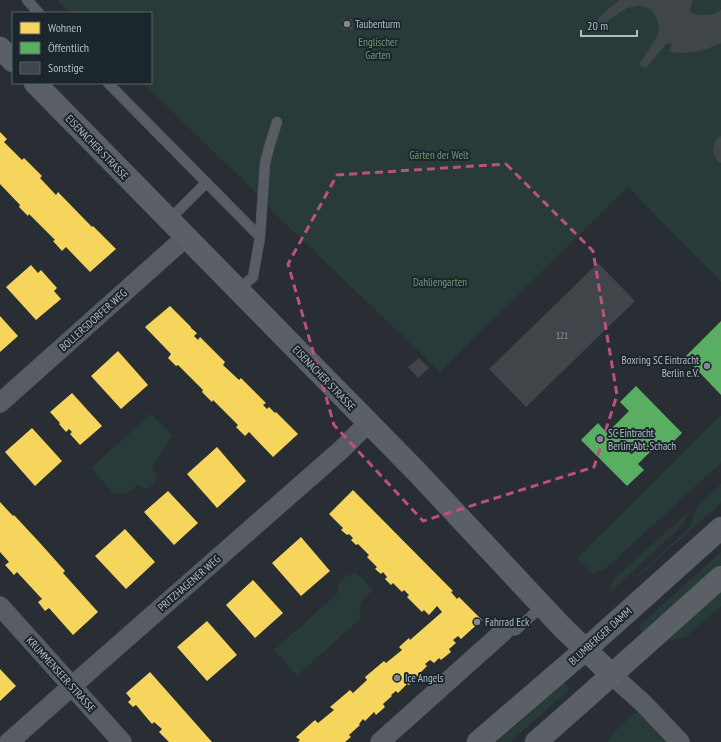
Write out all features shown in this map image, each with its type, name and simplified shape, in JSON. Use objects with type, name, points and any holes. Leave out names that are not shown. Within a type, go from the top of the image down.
[{"type":"street","name":"EISENACHER STRASSE","points":[[36,84],[416,471],[542,606],[612,675]]},
{"type":"street","name":"BOLLERSDORFER WEG","points":[[0,403],[186,237]]},
{"type":"street","name":"PRITZHAGENER WEG","points":[[9,742],[342,448],[368,423]]},
{"type":"street","name":"BLUMBERGER DAMM","points":[[478,742],[585,650],[721,528]]},
{"type":"street","points":[[536,742],[721,577]]},
{"type":"street","name":"KRUMMENSEER STRASSE","points":[[0,606],[122,742]]},
{"type":"street","points":[[380,742],[504,631]]},
{"type":"street","points":[[612,675],[644,704],[680,742]]},
{"type":"lane","points":[[27,0],[38,12]]},
{"type":"lane","points":[[109,84],[260,237]]},
{"type":"lane","points":[[238,290],[252,277],[260,237],[265,163],[277,122]]},
{"type":"lane","points":[[169,220],[206,183]]},
{"type":"lane","points":[[504,631],[516,630],[542,606]]},
{"type":"highlighted area","points":[[506,164],[593,251],[617,395],[594,467],[423,521],[334,425],[288,264],[337,175]]},
{"type":"green space","name":"Gärten der Welt","points":[[57,0],[721,0],[721,282],[628,187],[440,372],[271,210],[249,186],[144,84],[152,84],[152,12],[69,12]]},
{"type":"green space","points":[[151,414],[173,435],[151,468],[156,474],[155,483],[146,489],[138,485],[127,493],[114,494],[91,468]]},
{"type":"green space","points":[[721,415],[721,463],[606,568],[593,574],[577,559]]},
{"type":"green space","points":[[721,484],[721,503],[638,577],[637,576],[689,528],[698,505]]},
{"type":"green space","points":[[688,512],[683,525],[608,594],[614,579]]},
{"type":"green space","points":[[721,552],[721,565],[644,634],[638,627]]},
{"type":"green space","points":[[356,573],[374,590],[366,596],[362,602],[360,619],[297,676],[274,650],[338,593],[338,583],[346,576]]},
{"type":"green space","points":[[721,592],[721,606],[687,636],[664,643]]},
{"type":"green space","points":[[564,682],[570,689],[510,742],[497,742]]},
{"type":"green space","points":[[638,710],[669,742],[607,742],[615,731]]},
{"type":"building: Wohnen","points":[[0,132],[7,139],[4,142],[22,160],[24,158],[42,176],[40,178],[56,195],[58,192],[116,249],[90,272],[66,247],[62,251],[53,241],[55,240],[29,214],[28,216],[19,207],[20,205],[0,184]]},
{"type":"building: Wohnen","points":[[31,265],[38,273],[41,270],[57,288],[54,291],[61,299],[36,320],[6,287]]},
{"type":"building: Wohnen","points":[[170,306],[197,333],[194,336],[198,340],[200,337],[225,362],[223,365],[239,380],[241,378],[266,403],[263,405],[267,409],[269,407],[275,413],[276,412],[298,434],[273,457],[249,432],[245,436],[236,427],[238,425],[213,400],[212,402],[202,392],[203,390],[178,365],[176,366],[168,358],[171,354],[145,327]]},
{"type":"building: Wohnen","points":[[0,316],[18,336],[0,352]]},
{"type":"building: Wohnen","points":[[118,351],[148,385],[121,409],[91,376]]},
{"type":"building: Wohnen","points":[[72,393],[102,426],[80,445],[70,434],[72,432],[69,429],[66,432],[50,412]]},
{"type":"building: Wohnen","points":[[32,428],[62,461],[35,486],[5,452]]},
{"type":"building: Wohnen","points":[[217,447],[246,481],[217,508],[187,474]]},
{"type":"building: Wohnen","points":[[353,490],[453,591],[451,592],[457,599],[459,597],[482,620],[461,639],[458,636],[453,640],[456,643],[449,649],[451,652],[441,660],[439,658],[434,663],[430,660],[425,664],[427,666],[418,675],[419,676],[409,685],[407,684],[398,693],[396,691],[391,695],[392,696],[383,704],[385,707],[376,715],[374,712],[365,721],[363,719],[359,724],[360,725],[349,735],[351,737],[345,742],[298,742],[300,740],[296,737],[315,720],[318,723],[334,710],[330,707],[350,690],[353,693],[367,680],[365,677],[384,661],[386,663],[402,650],[399,647],[409,638],[410,640],[442,612],[437,606],[429,615],[424,610],[422,612],[407,597],[409,595],[404,590],[402,592],[393,583],[391,585],[385,579],[387,577],[383,572],[381,574],[375,569],[377,567],[367,557],[369,555],[358,544],[356,545],[351,540],[353,538],[349,534],[347,535],[341,530],[343,528],[329,514]]},
{"type":"building: Wohnen","points":[[168,491],[198,523],[174,545],[144,512]]},
{"type":"building: Wohnen","points":[[0,502],[13,516],[14,515],[65,571],[63,573],[98,612],[73,635],[49,608],[45,611],[38,602],[42,599],[17,572],[14,575],[5,565],[9,562],[0,552]]},
{"type":"building: Wohnen","points":[[125,529],[155,562],[126,589],[95,556]]},
{"type":"building: Wohnen","points":[[301,537],[330,571],[301,596],[272,563]]},
{"type":"building: Wohnen","points":[[253,580],[283,613],[255,638],[226,605]]},
{"type":"building: Wohnen","points":[[207,621],[237,655],[207,681],[177,647]]},
{"type":"building: Wohnen","points":[[0,669],[16,686],[0,701]]},
{"type":"building: Wohnen","points":[[150,672],[212,742],[169,742],[159,732],[162,729],[154,722],[152,724],[136,705],[133,707],[128,702],[131,699],[126,693]]},
{"type":"building: Öffentlich","name":"Boxring SC Eintracht Berlin e.V.","points":[[721,321],[721,395],[685,357]]},
{"type":"building: Öffentlich","points":[[636,386],[682,433],[666,449],[659,443],[638,464],[644,470],[627,486],[581,440],[598,423],[607,433],[629,411],[620,402]]},
{"type":"building: Sonstige","points":[[619,0],[692,0],[690,12],[698,15],[714,14],[721,10],[721,43],[699,51],[683,53],[669,52],[671,49],[671,43],[666,44],[646,68],[639,65],[658,35],[659,27],[657,19],[653,12],[648,8],[637,6],[627,8],[600,26],[597,19]]},
{"type":"building: Sonstige","name":"Taubenturm","points":[[352,19],[353,29],[343,30],[342,20]]},
{"type":"building: Sonstige","points":[[721,136],[721,163],[715,157],[713,150],[715,142]]},
{"type":"building: Sonstige","points":[[598,263],[635,301],[526,407],[489,369]]},
{"type":"building: Sonstige","points":[[419,358],[429,368],[418,378],[408,367]]},
{"type":"place","name":"Taubenturm","points":[[347,24]]},
{"type":"place","name":"Boxring SC Eintracht Berlin e.V.","points":[[707,366]]},
{"type":"place","name":"SC Eintracht Berlin;Abt. Schach","points":[[600,439]]},
{"type":"place","name":"Fahrrad Eck","points":[[477,622]]},
{"type":"place","name":"Ice Angels","points":[[397,678]]},
{"type":"park label","name":"Englischer Garten","points":[[378,48]]},
{"type":"park label","name":"Dahliengarten","points":[[440,282]]}]
